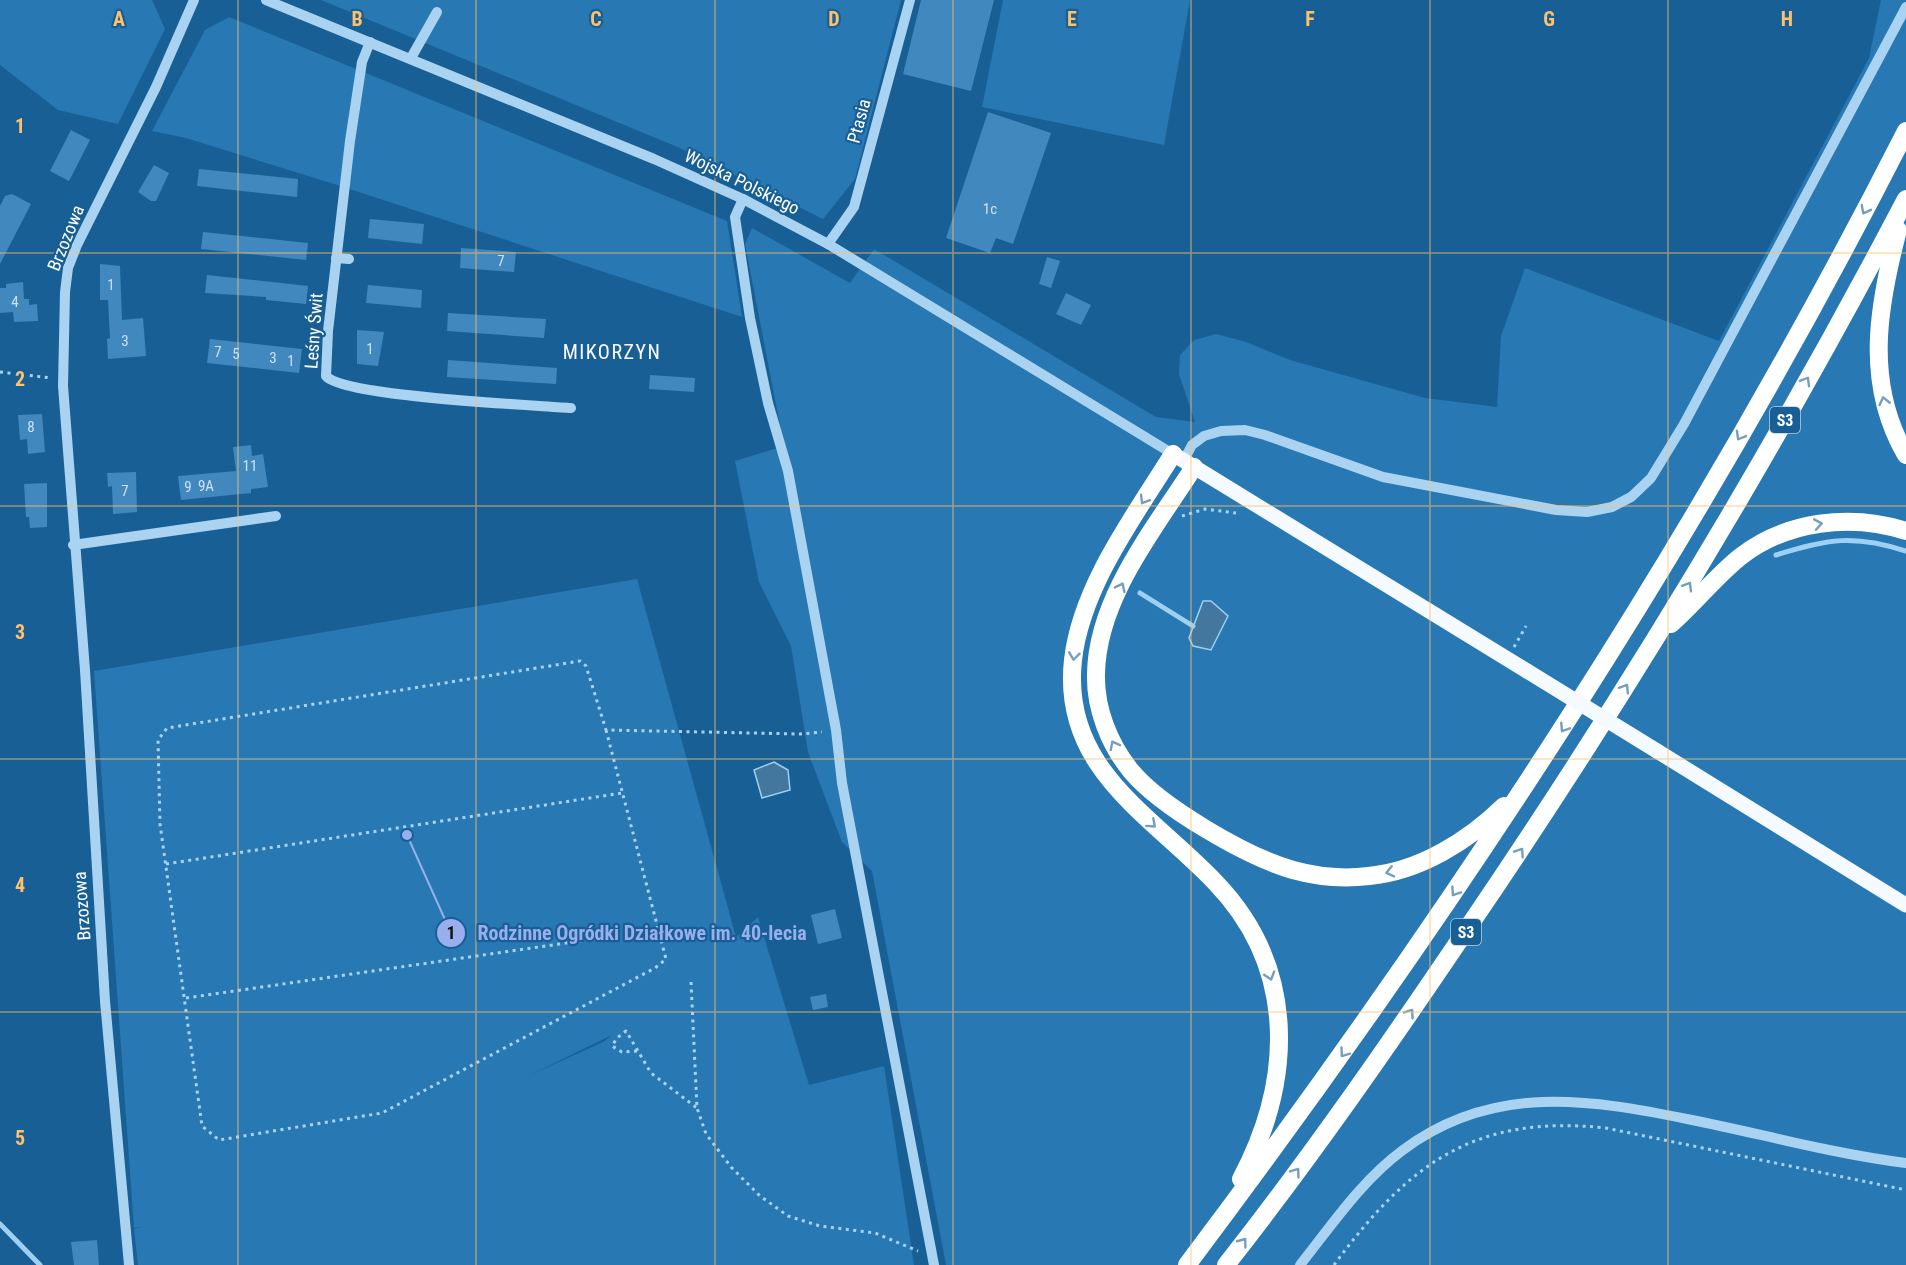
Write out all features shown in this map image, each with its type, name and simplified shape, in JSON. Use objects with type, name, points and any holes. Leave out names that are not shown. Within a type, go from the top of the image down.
[{"type":"highway","name":"S3","points":[[1187,1265],[1364,1025],[1534,774],[1617,643],[1746,426],[1906,131]]},
{"type":"highway","name":"S3","points":[[1226,1265],[1354,1092],[1544,816],[1657,637],[1806,381],[1906,199]]},
{"type":"highway","points":[[1906,205],[1885,281],[1877,354],[1887,411],[1906,455]]},
{"type":"highway","points":[[1183,460],[1124,580],[1100,641],[1096,686],[1103,717],[1116,749],[1141,782],[1195,820],[1263,858],[1308,874],[1357,877],[1403,869],[1444,851],[1487,823],[1534,774]]},
{"type":"highway","points":[[1183,460],[1111,556],[1089,600],[1076,639],[1072,682],[1082,733],[1098,766],[1134,808],[1223,891],[1255,938],[1275,993],[1280,1053],[1268,1116],[1245,1173],[1204,1243]]},
{"type":"highway","points":[[1657,637],[1741,556],[1779,535],[1812,525],[1838,521],[1875,523],[1906,531]]},
{"type":"main road","points":[[1183,460],[1906,905]]},
{"type":"street","name":"Brzozowa","points":[[129,1265],[105,1001],[85,670],[73,545],[63,386],[68,268],[156,87],[194,0]]},
{"type":"street","name":"Wojska Polskiego","points":[[266,0],[654,159],[743,199],[828,244],[1183,460]]},
{"type":"street","name":"Ptasia","points":[[828,244],[854,207],[910,0]]},
{"type":"street","points":[[1183,460],[1192,445],[1204,436],[1221,431],[1245,430],[1383,477],[1556,510],[1587,512],[1612,507],[1631,497],[1651,478],[1684,424],[1906,7]]},
{"type":"street","points":[[411,58],[437,12]]},
{"type":"street","name":"Leśny Świt","points":[[370,42],[362,63],[337,223],[336,258],[323,331],[326,376],[330,382],[338,384],[445,398],[571,408]]},
{"type":"street","points":[[743,199],[735,217],[750,318],[768,403],[788,471],[836,730],[843,783],[933,1262]]},
{"type":"street","points":[[336,258],[349,259]]},
{"type":"street","points":[[73,545],[276,516]]},
{"type":"street","points":[[1300,1265],[1351,1200],[1402,1151],[1446,1124],[1476,1112],[1511,1104],[1575,1100],[1627,1106],[1906,1163]]},
{"type":"path","points":[[0,372],[50,377],[63,386]]},
{"type":"path","points":[[1513,649],[1526,626]]},
{"type":"path","points":[[580,661],[585,666],[606,730],[622,792],[666,959],[655,968],[382,1113],[219,1140],[202,1126],[160,824],[158,740],[167,729],[580,661]]},
{"type":"path","points":[[606,730],[800,734],[836,730]]},
{"type":"path","points":[[166,864],[622,792]]},
{"type":"path","points":[[185,998],[594,939],[659,932]]},
{"type":"path","points":[[691,982],[697,1108],[706,1134],[731,1167],[759,1196],[788,1216],[820,1226],[875,1233],[933,1262]]},
{"type":"path","points":[[637,1051],[622,1052],[612,1046],[617,1038],[626,1031],[637,1051],[659,1081],[697,1108]]},
{"type":"path","points":[[1334,1265],[1381,1205],[1423,1170],[1454,1150],[1488,1134],[1526,1128],[1565,1125],[1606,1128],[1906,1190]]},
{"type":"shaded area","points":[[0,0],[152,0],[165,29],[118,124],[58,110],[0,65]]},
{"type":"shaded area","points":[[321,0],[901,0],[855,179],[823,219],[680,148]]},
{"type":"shaded area","points":[[1003,0],[1190,0],[1164,145],[982,107]]},
{"type":"shaded area","points":[[1881,0],[1906,0],[1906,1265],[946,1265],[872,871],[842,842],[808,752],[791,646],[759,582],[735,461],[784,446],[745,244],[752,228],[850,283],[874,249],[1156,417],[1195,422],[1179,374],[1180,355],[1194,340],[1216,334],[1246,342],[1290,360],[1425,398],[1497,407],[1501,336],[1525,268],[1719,341],[1869,58]]},
{"type":"shaded area","points":[[229,17],[727,221],[742,317],[334,184],[186,138],[152,131],[205,30]]},
{"type":"shaded area","points":[[637,579],[736,937],[758,917],[809,1085],[884,1066],[914,1265],[138,1265],[134,1229],[143,1227],[134,1228],[94,671]],"holes":[[[611,1036],[603,1042],[530,1075]]]},
{"type":"shaded area","points":[[1203,601],[1211,601],[1228,616],[1211,650],[1193,646],[1189,638]]},
{"type":"shaded area","points":[[774,762],[788,770],[790,790],[762,798],[754,770]]},
{"type":"building","points":[[921,0],[994,0],[971,91],[903,74]]},
{"type":"building","points":[[988,112],[1051,133],[1013,244],[996,238],[990,253],[946,238]]},
{"type":"building","points":[[71,130],[90,140],[69,181],[50,171]]},
{"type":"building","points":[[154,165],[169,173],[156,201],[151,201],[138,192]]},
{"type":"building","points":[[199,169],[298,179],[297,197],[197,186]]},
{"type":"building","points":[[12,194],[31,204],[0,264],[0,206],[5,196]]},
{"type":"building","points":[[370,219],[424,224],[422,244],[368,238]]},
{"type":"building","points":[[203,232],[308,243],[306,260],[201,249]]},
{"type":"building","points":[[461,248],[516,252],[514,272],[460,268]]},
{"type":"building","points":[[1047,257],[1060,261],[1051,288],[1039,284]]},
{"type":"building","points":[[100,264],[120,266],[122,320],[143,318],[146,356],[108,359],[107,339],[110,338],[108,300],[100,300]]},
{"type":"building","points":[[207,275],[308,286],[306,304],[266,300],[266,297],[205,293]]},
{"type":"building","points":[[23,282],[24,299],[29,299],[29,305],[37,304],[38,321],[14,322],[13,312],[0,313],[0,288],[6,288],[6,284]]},
{"type":"building","points":[[368,285],[422,290],[421,308],[366,303]]},
{"type":"building","points":[[1066,293],[1091,305],[1081,325],[1056,314]]},
{"type":"building","points":[[448,313],[546,319],[544,338],[447,331]]},
{"type":"building","points":[[357,330],[384,332],[378,366],[357,364]]},
{"type":"building","points":[[210,339],[302,349],[299,373],[207,363]]},
{"type":"building","points":[[448,360],[557,368],[556,384],[447,377]]},
{"type":"building","points":[[650,375],[695,378],[694,392],[649,389]]},
{"type":"building","points":[[42,414],[45,452],[28,454],[27,439],[20,440],[18,415]]},
{"type":"building","points":[[251,445],[252,456],[263,454],[268,487],[251,489],[251,493],[181,500],[178,476],[236,471],[233,447]]},
{"type":"building","points":[[136,472],[137,512],[113,514],[112,486],[108,487],[107,473]]},
{"type":"building","points":[[47,483],[47,527],[30,528],[29,517],[26,517],[24,484]]},
{"type":"building","points":[[835,909],[842,938],[818,944],[811,915]]},
{"type":"building","points":[[826,994],[828,1007],[813,1010],[810,997]]},
{"type":"building","points":[[97,1240],[99,1265],[74,1265],[71,1242]]},
{"type":"waterway","points":[[1776,555],[1811,545],[1841,541],[1871,542],[1906,551]]},
{"type":"waterway","points":[[1140,593],[1193,626]]},
{"type":"waterway","points":[[0,1224],[40,1265]]},
{"type":"place","name":"Rodzinne Ogródki Działkowe im. 40-lecia","points":[[407,835]]},
{"type":"district","name":"MIKORZYN","points":[[612,352]]}]
